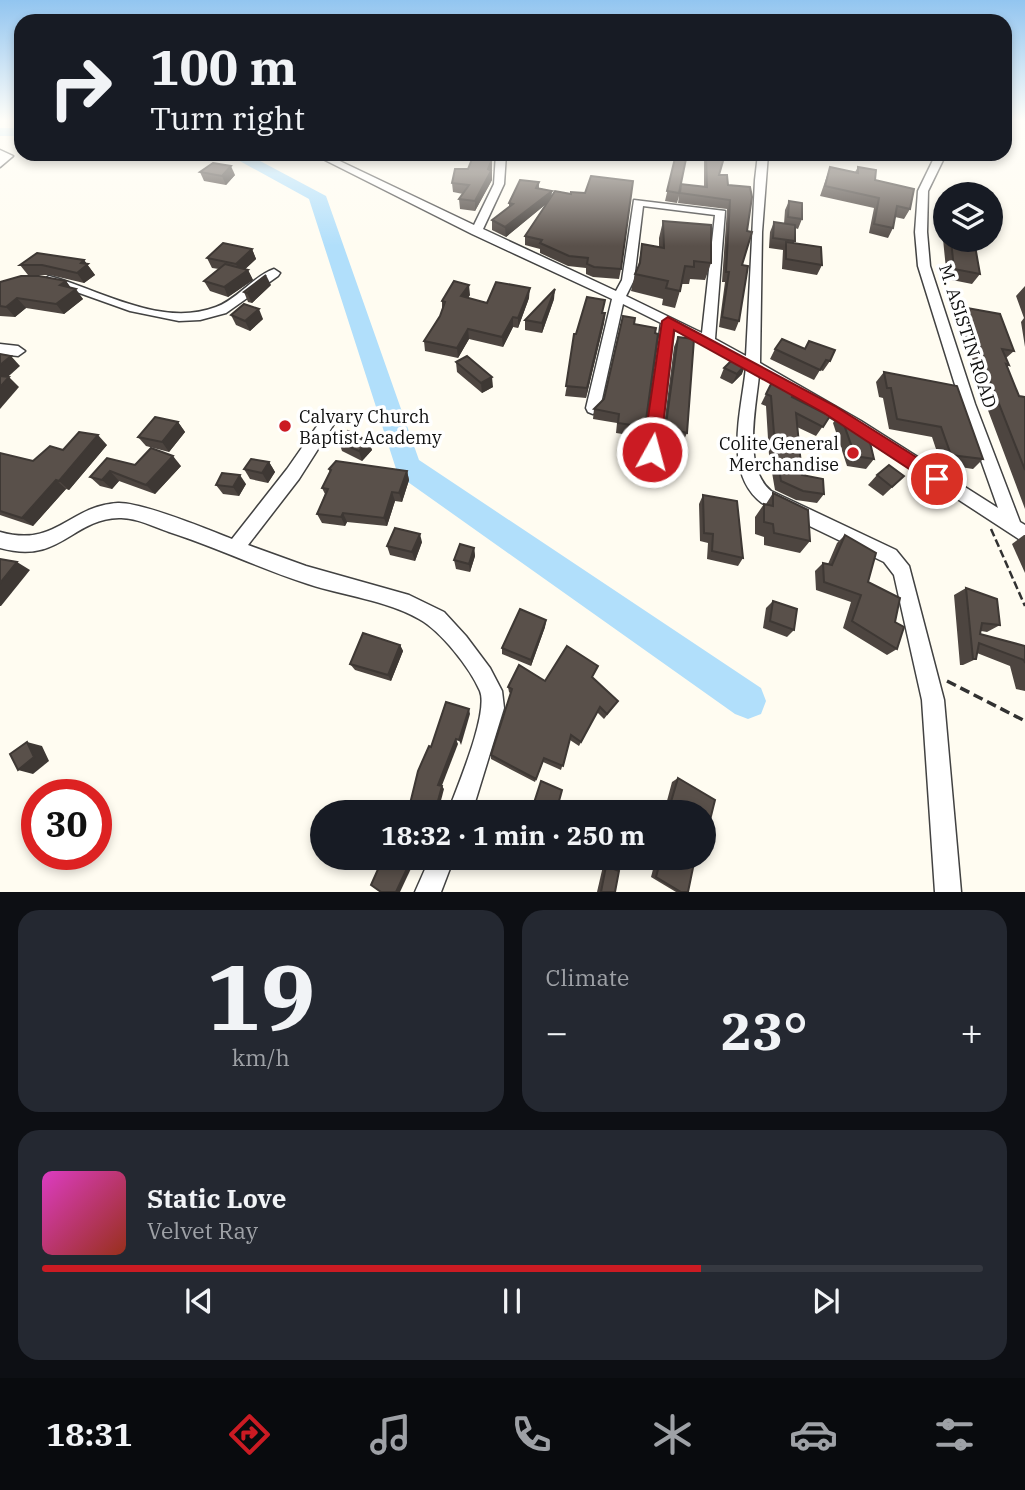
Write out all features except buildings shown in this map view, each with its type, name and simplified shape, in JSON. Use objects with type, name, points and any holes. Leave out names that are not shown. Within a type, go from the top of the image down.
[{"type":"street","points":[[335,163],[476,232],[668,321],[753,365],[1019,531]]},
{"type":"street","points":[[476,232],[499,184],[500,163]]},
{"type":"street","points":[[762,163],[757,198],[753,365],[747,416],[751,481],[768,498],[895,561],[906,584],[927,671],[936,730],[948,891]]},
{"type":"street","name":"M. ASISTIN ROAD","points":[[937,163],[923,191],[921,232],[924,266],[968,404],[1019,531]]},
{"type":"street","points":[[593,408],[618,298],[628,280],[638,202],[721,212],[708,342]]},
{"type":"street","points":[[32,278],[67,284],[147,311],[182,317],[220,310],[274,273]]},
{"type":"street","points":[[652,452],[668,321]]},
{"type":"street","points":[[0,349],[18,351]]},
{"type":"street","points":[[236,547],[293,474],[329,420]]},
{"type":"street","points":[[0,540],[19,546],[43,542],[101,514],[118,510],[171,524],[298,572],[399,602],[429,614],[450,632],[490,689],[493,700],[493,713],[464,800]]},
{"type":"street","points":[[428,891],[437,870]]},
{"type":"path","points":[[981,507],[1025,606]]},
{"type":"path","points":[[927,671],[1025,721]]},
{"type":"waterway","points":[[252,163],[317,196],[408,467],[748,701]]},
{"type":"place","name":"Calvary Church Baptist Academy","points":[[285,426]]},
{"type":"place","name":"Colite General Merchandise","points":[[853,453]]},
{"type":"route","points":[[652,452],[668,321],[753,365],[937,479]]}]
